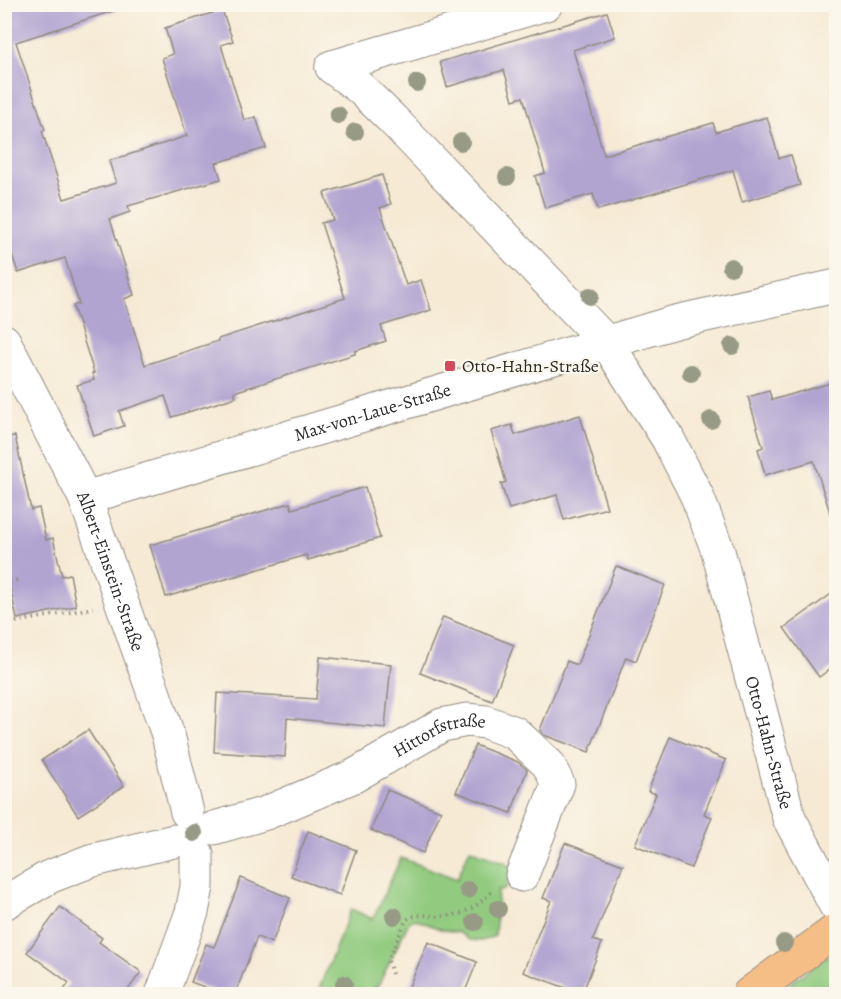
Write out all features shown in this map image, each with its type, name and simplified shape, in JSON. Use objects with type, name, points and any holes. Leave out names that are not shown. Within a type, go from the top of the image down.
[{"type":"main road","points":[[750,994],[837,930]]},
{"type":"street","name":"Otto-Hahn-Straße","points":[[546,4],[332,67],[360,88],[393,120],[607,343],[668,439],[697,496],[718,551],[789,818],[837,906]]},
{"type":"street","name":"Max-von-Laue-Straße","points":[[85,498],[675,322],[837,286]]},
{"type":"street","name":"Albert-Einstein-Straße","points":[[4,341],[85,498],[168,735],[193,834],[198,887],[192,912],[162,994]]},
{"type":"street","name":"Hittorfstraße","points":[[193,834],[266,813],[354,776],[442,725],[467,720],[486,722],[515,733],[524,740],[548,764],[558,784],[509,880]]},
{"type":"street","points":[[4,903],[49,877],[90,861],[193,834]]},
{"type":"path","points":[[4,584],[17,580]]},
{"type":"path","points":[[4,624],[123,603]]},
{"type":"path","points":[[392,974],[388,961],[406,920],[420,915],[445,916],[464,913],[509,880]]},
{"type":"green space","points":[[470,849],[514,866],[505,889],[498,890],[495,936],[481,941],[469,940],[460,933],[440,929],[415,919],[409,922],[379,984],[368,994],[317,994],[351,909],[373,919],[401,858],[457,879]]},
{"type":"green space","points":[[836,950],[836,994],[775,994]]},
{"type":"building","points":[[26,4],[118,4],[119,9],[16,42],[45,130],[42,131],[64,199],[116,183],[109,161],[187,136],[162,58],[173,54],[165,28],[222,10],[233,41],[221,45],[244,120],[256,117],[266,148],[216,163],[221,179],[128,206],[130,212],[110,219],[134,295],[124,299],[145,365],[345,298],[321,223],[333,220],[324,193],[382,175],[391,204],[380,208],[406,285],[421,280],[431,310],[381,326],[386,341],[355,351],[355,354],[234,392],[236,397],[172,417],[165,396],[119,411],[124,426],[94,436],[77,385],[94,380],[92,373],[94,373],[73,306],[79,304],[65,258],[18,273],[4,230],[11,226],[4,205],[4,11]]},
{"type":"building","points":[[607,12],[615,37],[573,50],[604,155],[713,123],[716,132],[767,117],[779,158],[791,155],[800,185],[742,202],[733,170],[598,210],[593,194],[545,208],[535,176],[545,173],[523,97],[513,100],[504,70],[447,87],[440,62]]},
{"type":"building","points":[[837,381],[837,516],[831,516],[814,461],[765,475],[758,449],[763,447],[748,397],[769,391],[772,400]]},
{"type":"building","points":[[580,415],[607,508],[564,520],[557,495],[509,509],[501,484],[506,482],[491,431],[512,425],[515,435]]},
{"type":"building","points":[[15,436],[31,510],[39,508],[46,540],[53,538],[62,576],[70,574],[76,606],[17,619],[8,578],[4,579],[4,437]]},
{"type":"building","points":[[365,487],[380,538],[308,560],[306,555],[166,597],[150,545],[290,503],[292,509]]},
{"type":"building","points":[[616,566],[665,585],[636,661],[626,657],[589,752],[544,735],[540,730],[567,661],[577,665]]},
{"type":"building","points":[[837,590],[837,664],[819,677],[784,628]]},
{"type":"building","points":[[443,617],[514,645],[492,701],[420,673]]},
{"type":"building","points":[[320,657],[391,664],[385,728],[287,718],[285,757],[214,752],[217,693],[316,699]]},
{"type":"building","points":[[88,730],[124,786],[78,816],[42,760]]},
{"type":"building","points":[[670,737],[726,760],[704,814],[712,817],[691,868],[635,845],[656,794],[648,791]]},
{"type":"building","points":[[475,745],[518,762],[527,770],[511,813],[456,792]]},
{"type":"building","points":[[387,790],[441,811],[423,853],[371,830]]},
{"type":"building","points":[[308,831],[356,850],[340,895],[291,876]]},
{"type":"building","points":[[565,843],[623,865],[593,940],[602,943],[582,994],[523,972],[551,901],[543,898]]},
{"type":"building","points":[[241,878],[290,898],[272,943],[257,937],[235,994],[223,994],[191,982],[206,944],[214,947]]},
{"type":"building","points":[[60,907],[102,938],[99,942],[141,972],[125,994],[61,994],[69,983],[27,952]]},
{"type":"building","points":[[428,942],[477,962],[464,994],[422,994],[408,989]]},
{"type":"place","name":"Otto-Hahn-Straße","points":[[450,366]]}]
